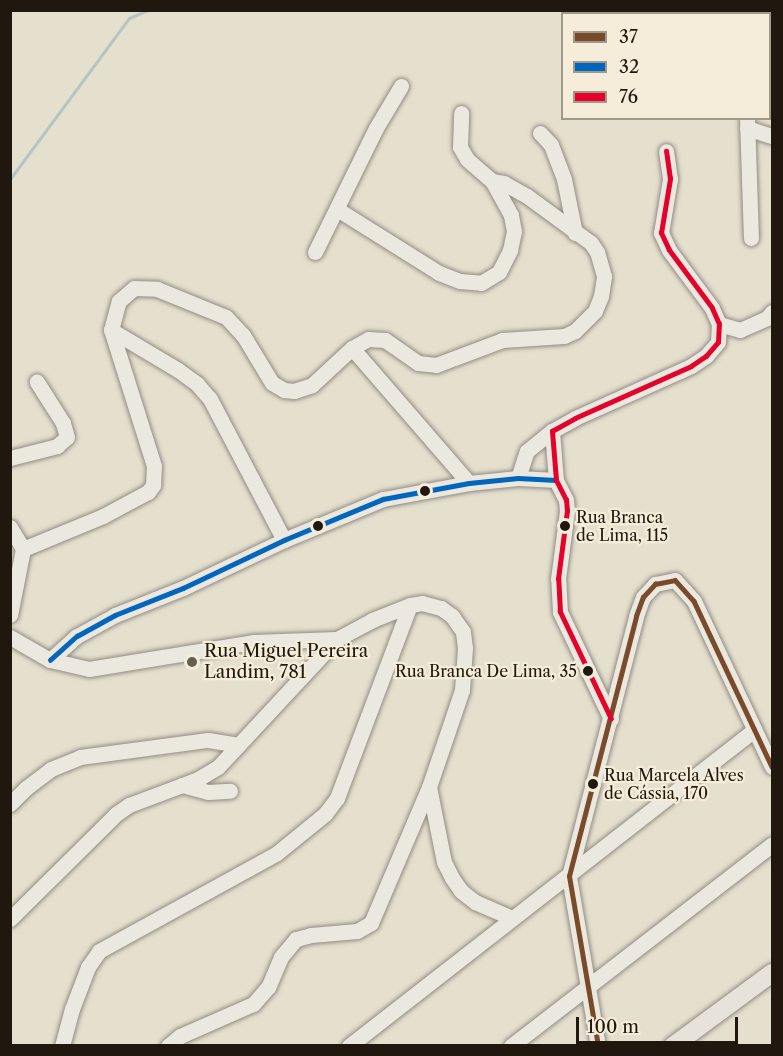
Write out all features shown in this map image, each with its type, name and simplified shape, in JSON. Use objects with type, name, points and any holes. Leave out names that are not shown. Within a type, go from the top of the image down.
[{"type":"main road","points":[[673,1046],[772,973]]},
{"type":"street","points":[[315,252],[376,128],[401,86]]},
{"type":"street","points":[[337,209],[439,273],[460,282],[481,283],[499,272],[514,231],[511,215],[492,181],[467,159],[460,147],[461,113]]},
{"type":"street","points":[[751,238],[747,123],[772,136]]},
{"type":"street","points":[[540,133],[551,145],[564,179],[575,233]]},
{"type":"street","points":[[518,478],[527,451],[552,431],[706,357],[718,342],[719,324],[712,308],[663,240],[661,226],[670,179],[666,151]]},
{"type":"street","points":[[23,549],[103,516],[148,492],[153,485],[154,466],[111,330],[119,301],[134,288],[157,289],[226,317],[243,335],[272,382],[284,390],[294,391],[312,385],[352,348],[368,339],[378,338],[411,360],[436,365],[502,340],[564,336],[575,331],[595,312],[604,276],[597,252],[591,243],[515,189],[492,181]]},
{"type":"street","points":[[719,324],[740,330],[767,318],[772,312]]},
{"type":"street","points":[[111,330],[178,370],[197,384],[210,399],[284,540]]},
{"type":"street","points":[[352,348],[469,483]]},
{"type":"street","points":[[10,458],[57,446],[68,437],[63,423],[37,382]]},
{"type":"street","points":[[552,431],[556,480],[566,500],[567,511],[558,579],[560,612],[611,719]]},
{"type":"street","points":[[50,660],[77,636],[114,615],[183,588],[284,540],[383,498],[469,483],[518,478],[556,480]]},
{"type":"street","points":[[10,527],[23,549],[10,615]]},
{"type":"street","points":[[598,1046],[569,876],[636,616],[643,597],[656,584],[675,580],[694,602],[772,767]]},
{"type":"street","points":[[10,919],[116,814],[129,806],[182,785],[218,767],[337,639],[372,620],[410,605],[422,603],[441,609],[452,616],[463,632],[465,648],[462,690],[429,787],[405,840],[381,904],[368,926],[357,931],[311,935],[296,939],[281,957],[268,987],[252,1004],[180,1035],[168,1046]]},
{"type":"street","points":[[62,1046],[72,1009],[88,967],[99,951],[277,853],[325,814],[337,798],[410,605]]},
{"type":"street","points":[[10,637],[50,660],[90,669],[253,642],[337,639]]},
{"type":"street","points":[[349,1046],[754,730]]},
{"type":"street","points":[[10,804],[51,769],[80,757],[208,740],[239,745]]},
{"type":"street","points":[[182,785],[208,792],[230,791]]},
{"type":"street","points":[[429,787],[444,862],[452,878],[461,891],[475,902],[512,918]]},
{"type":"street","points":[[511,1046],[772,844]]},
{"type":"waterway","points":[[10,179],[129,18],[148,10]]},
{"type":"transit line","name":"76","points":[[611,719],[560,612],[558,579],[567,511],[566,500],[556,480],[552,431],[575,418],[691,366],[706,356],[718,342],[719,324],[712,308],[669,250],[661,233],[670,179],[666,151]]},
{"type":"transit line","name":"32","points":[[50,660],[77,636],[115,615],[183,588],[284,540],[383,499],[469,483],[518,478],[556,480]]},
{"type":"transit line","name":"37","points":[[598,1046],[569,876],[636,616],[643,597],[655,584],[675,580],[694,601],[772,767]]},
{"type":"place","name":"Rua Branca de Lima, 115","points":[[565,526]]},
{"type":"place","name":"Rua Miguel Pereira Landim, 781","points":[[192,662]]},
{"type":"place","name":"Rua Branca De Lima, 35","points":[[588,671]]},
{"type":"place","name":"Rua Marcela Alves de Cássia, 170","points":[[593,784]]}]
